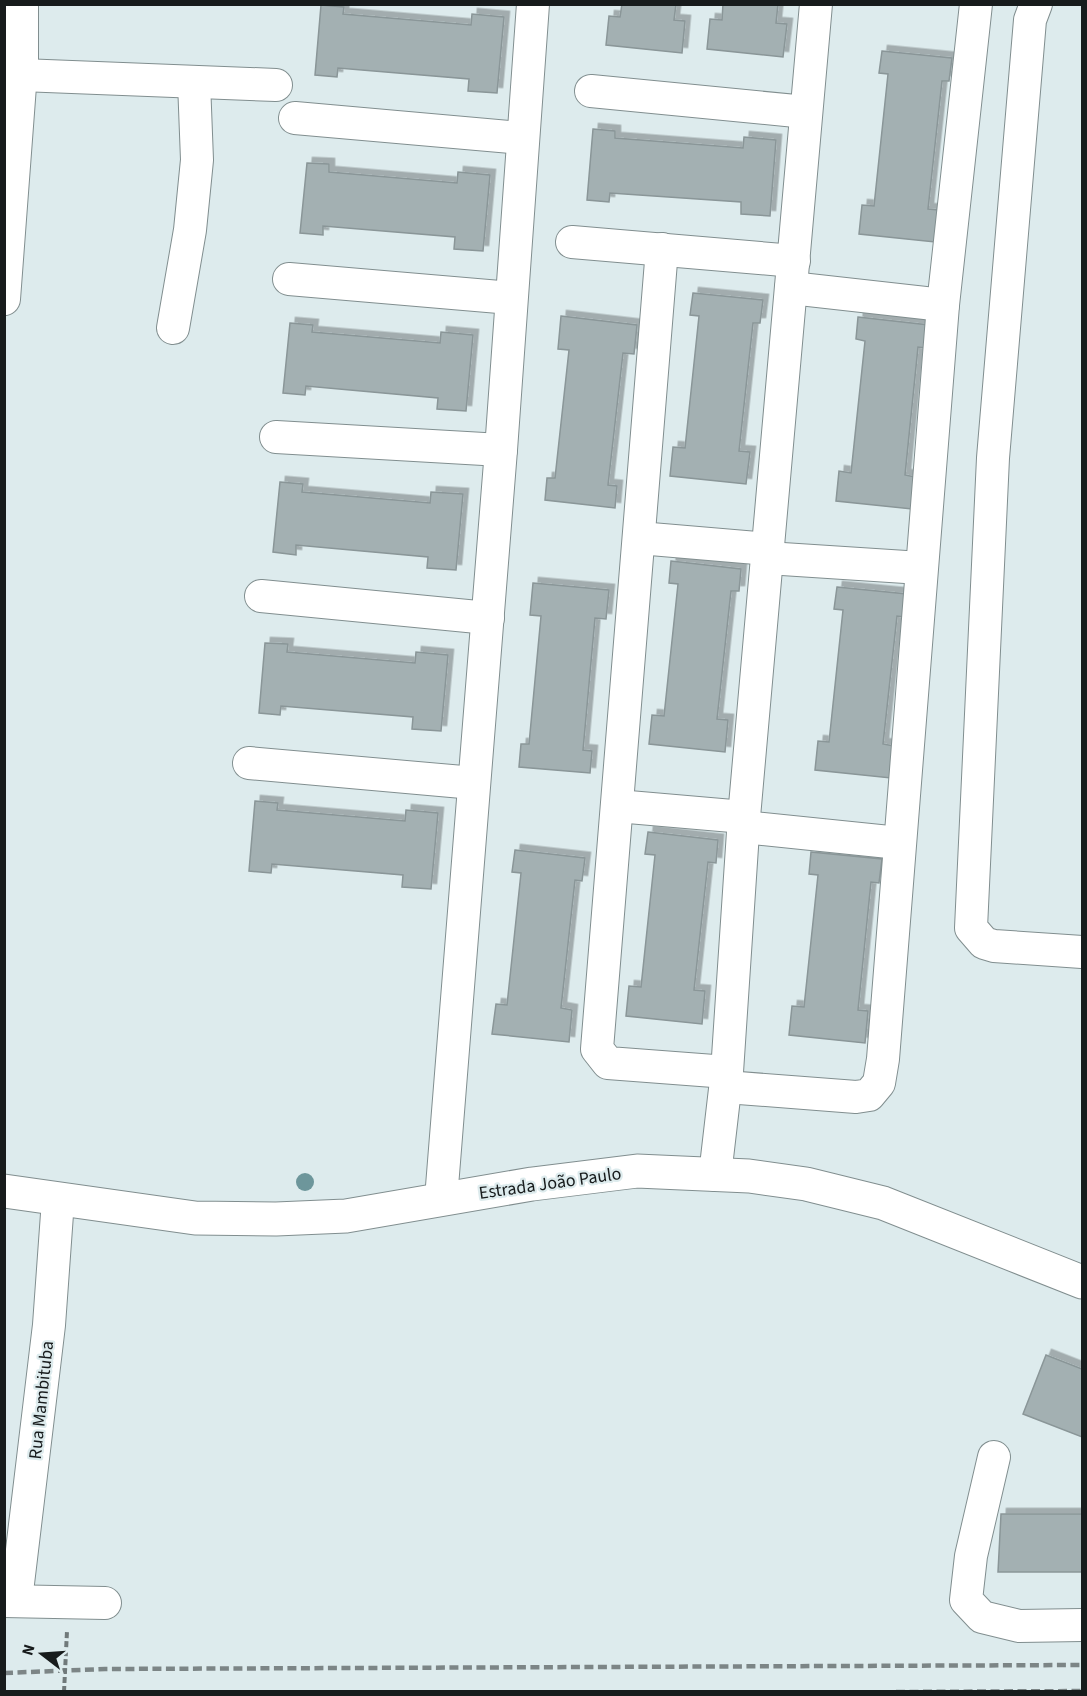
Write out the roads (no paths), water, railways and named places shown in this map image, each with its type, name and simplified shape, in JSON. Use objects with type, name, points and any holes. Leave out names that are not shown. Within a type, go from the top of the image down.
[{"type":"main road","name":"Estrada João Paulo","points":[[6,1187],[58,1200],[195,1218],[276,1220],[346,1216],[441,1199],[637,1171],[749,1176],[806,1184],[883,1203],[1083,1282]]},
{"type":"street","points":[[4,299],[21,75],[22,4]]},
{"type":"street","points":[[441,1199],[501,450],[532,4]]},
{"type":"street","points":[[716,1175],[726,1079],[744,822],[816,4]]},
{"type":"street","points":[[662,249],[597,1049],[608,1063],[855,1097],[869,1095],[879,1083],[883,1059],[898,843],[943,305],[976,4]]},
{"type":"street","points":[[1036,4],[1030,20],[993,458],[971,928],[984,943],[994,946],[1083,952]]},
{"type":"street","points":[[21,75],[276,85]]},
{"type":"street","points":[[173,328],[193,206],[197,160],[194,82]]},
{"type":"street","points":[[591,91],[806,112]]},
{"type":"street","points":[[295,118],[521,138]]},
{"type":"street","points":[[572,242],[662,249],[943,305]]},
{"type":"street","points":[[288,279],[511,298]]},
{"type":"street","points":[[276,438],[501,450]]},
{"type":"street","points":[[639,538],[768,554],[921,568]]},
{"type":"street","points":[[261,596],[488,618]]},
{"type":"street","points":[[249,763],[474,783]]},
{"type":"street","points":[[617,806],[898,843]]},
{"type":"street","name":"Rua Mambituba","points":[[10,1600],[49,1325],[58,1200]]},
{"type":"street","points":[[994,1457],[971,1556],[966,1600],[982,1617],[1019,1626],[1083,1625]]},
{"type":"street","points":[[10,1600],[105,1603]]},
{"type":"railway","points":[[4,1673],[105,1669],[1082,1665]]},
{"type":"railway","points":[[896,1692],[1082,1691]]}]
